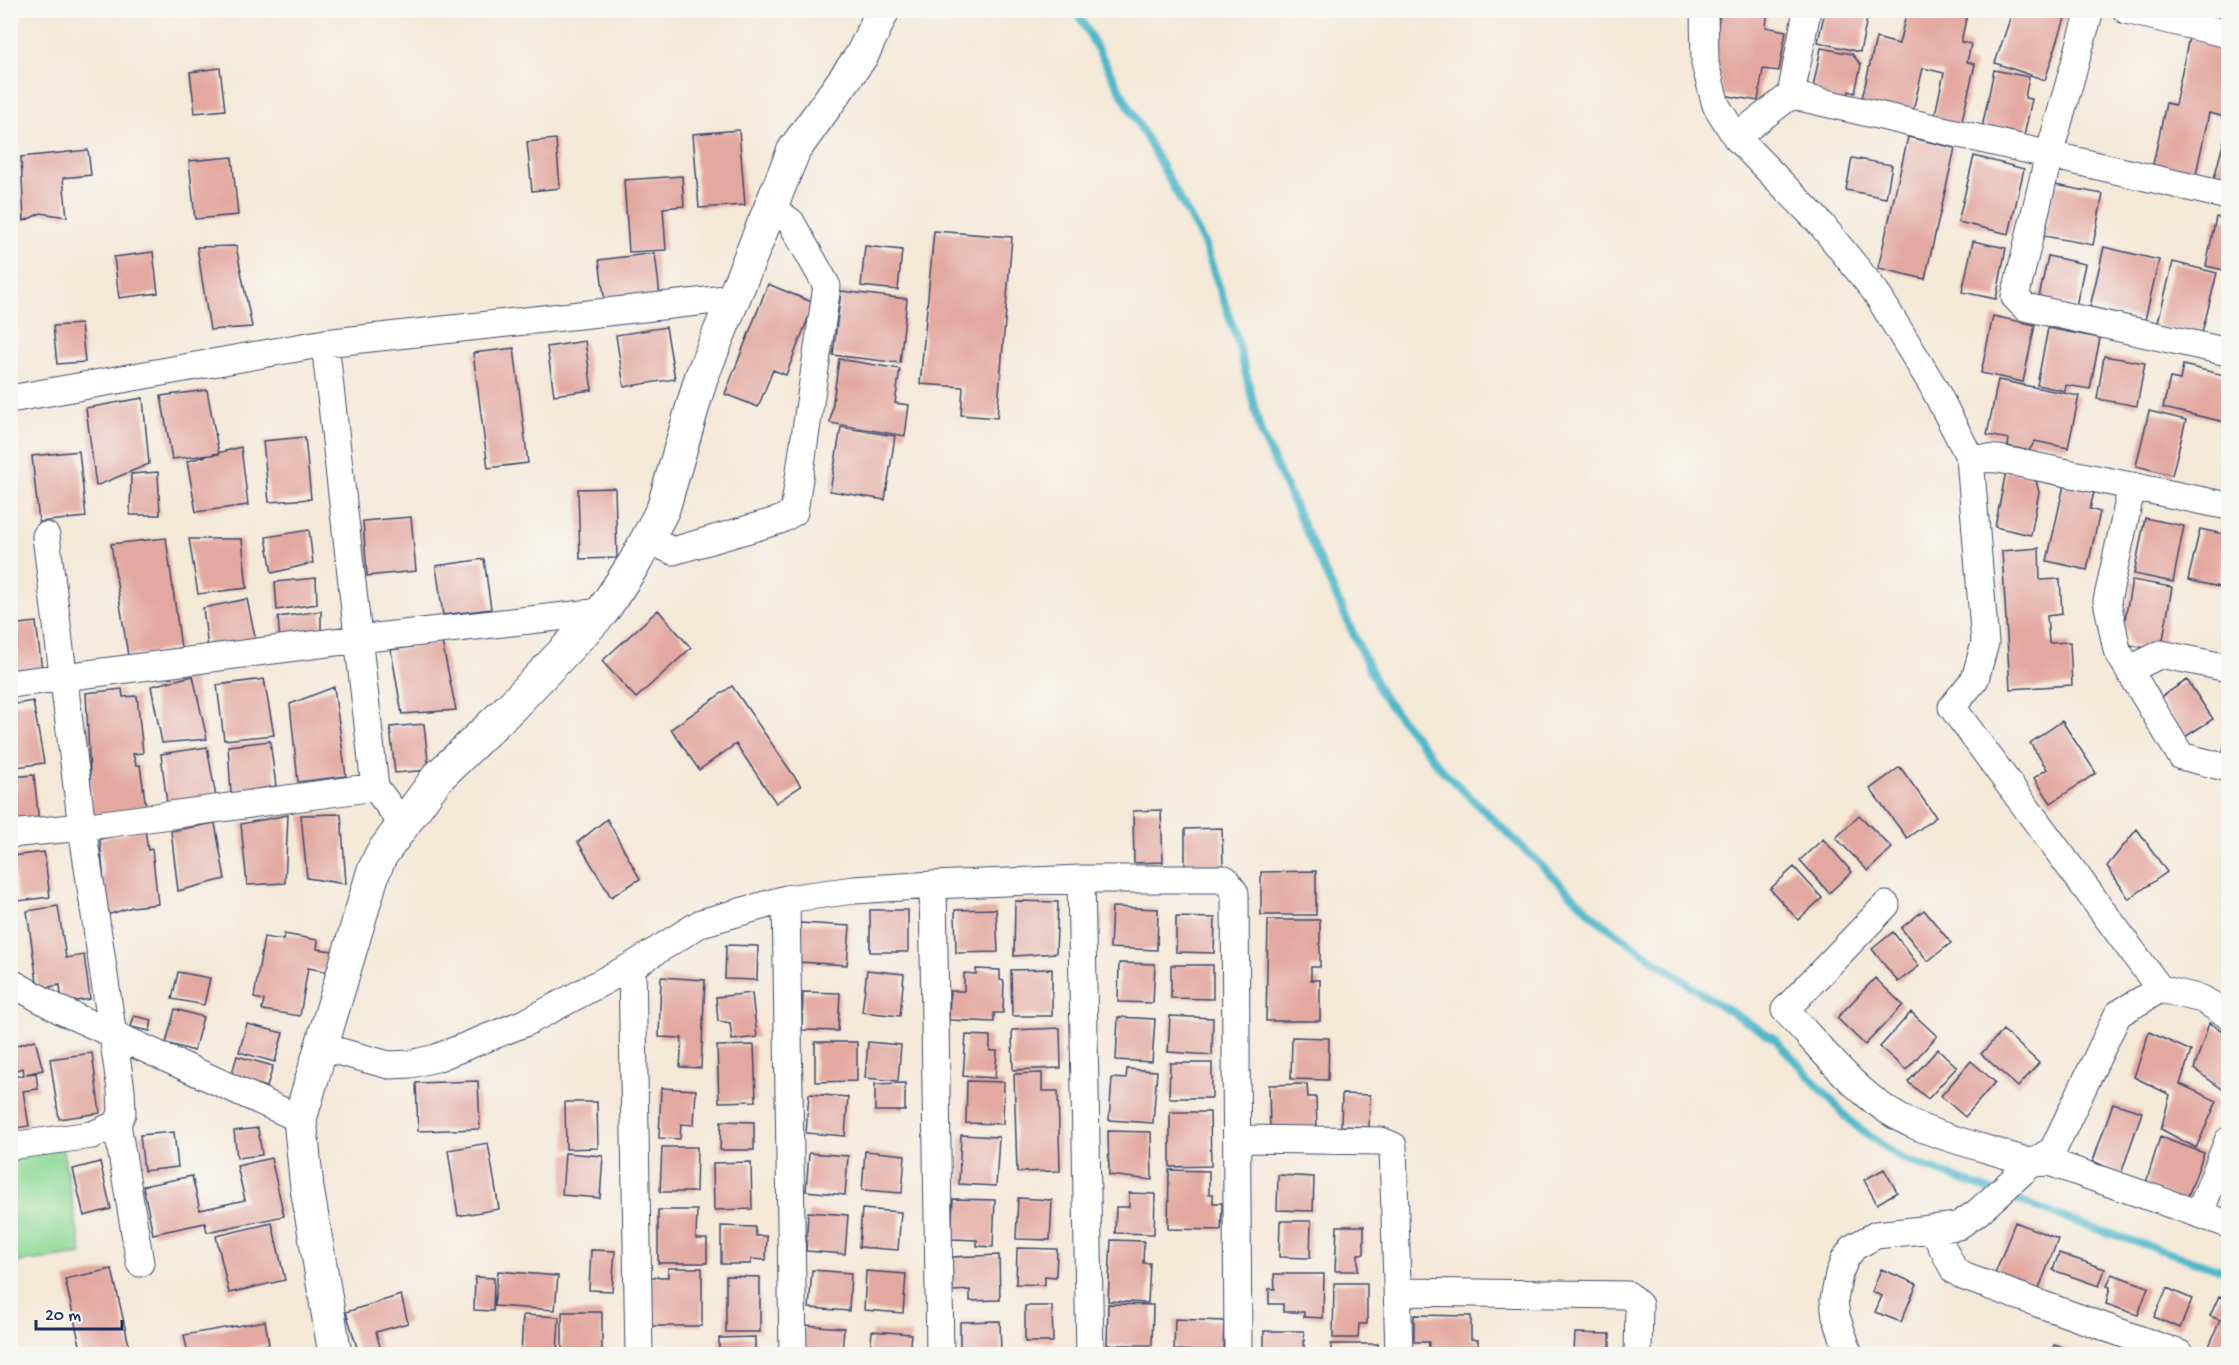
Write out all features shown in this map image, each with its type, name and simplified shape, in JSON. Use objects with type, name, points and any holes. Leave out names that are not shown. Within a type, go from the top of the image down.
[{"type":"street","points":[[335,1354],[307,1188],[300,1119],[373,873],[381,855],[402,823],[437,778],[512,706],[602,612],[647,539],[663,509],[701,378],[794,150],[862,55],[883,10]]},
{"type":"street","points":[[1704,10],[1705,64],[1716,105],[1736,137],[1821,224],[1875,291],[1933,386],[1970,458],[1985,643],[1975,679],[1952,707],[2160,989],[2202,999],[2229,1015]]},
{"type":"street","points":[[1736,137],[1791,95],[1807,10]]},
{"type":"street","points":[[2090,10],[2049,154],[2015,297],[2025,307],[2229,352]]},
{"type":"street","points":[[2126,10],[2229,34]]},
{"type":"street","points":[[1791,95],[2229,196]]},
{"type":"street","points":[[647,539],[673,551],[780,520],[794,512],[827,286],[791,222],[770,207]]},
{"type":"street","points":[[10,399],[325,343],[734,298]]},
{"type":"street","points":[[325,343],[375,787],[402,823]]},
{"type":"street","points":[[1970,458],[1999,459],[2229,506]]},
{"type":"street","points":[[2132,486],[2107,601],[2117,650],[2181,756],[2229,768]]},
{"type":"street","points":[[46,536],[82,827],[122,1102],[122,1113],[117,1124],[140,1263]]},
{"type":"street","points":[[10,684],[358,639],[602,612]]},
{"type":"street","points":[[2129,670],[2161,654],[2229,668]]},
{"type":"street","points":[[10,834],[82,827],[375,787]]},
{"type":"street","points":[[322,1047],[400,1066],[436,1058],[527,1022],[632,966],[701,923],[729,913],[786,899],[854,890],[933,885],[1081,879],[1225,879],[1234,888],[1238,1354]]},
{"type":"street","points":[[1081,879],[1090,1354]]},
{"type":"street","points":[[933,885],[940,1354]]},
{"type":"street","points":[[786,899],[793,1354]]},
{"type":"street","points":[[1886,905],[1785,1010],[1860,1088],[1882,1106],[1913,1125],[2032,1163],[2049,1162],[2200,1212],[2229,1224]]},
{"type":"street","points":[[632,966],[639,1354]]},
{"type":"street","points":[[14,988],[300,1119]]},
{"type":"street","points":[[1849,1354],[1836,1316],[1834,1300],[1836,1284],[1845,1259],[1854,1247],[1876,1235],[1958,1226],[1978,1212],[2032,1163],[2053,1150],[2118,1014],[2160,989]]},
{"type":"street","points":[[10,1146],[92,1135],[117,1124]]},
{"type":"street","points":[[1237,1139],[1381,1141],[1393,1146],[1399,1354]]},
{"type":"street","points":[[2200,1212],[2229,1141]]},
{"type":"street","points":[[1934,1229],[1954,1270],[1965,1277],[2180,1354]]},
{"type":"street","points":[[1399,1292],[1628,1295],[1639,1305],[1638,1354]]},
{"type":"green space","points":[[62,1147],[82,1254],[11,1263],[10,1154]]},
{"type":"building","points":[[1720,10],[1768,10],[1766,27],[1786,31],[1779,71],[1763,69],[1758,101],[1723,95],[1715,52]]},
{"type":"building","points":[[1825,10],[1869,10],[1860,52],[1818,42]]},
{"type":"building","points":[[1907,10],[1968,10],[1961,42],[1971,44],[1967,62],[1975,64],[1960,129],[1933,123],[1944,73],[1923,68],[1911,119],[1860,107],[1876,38],[1899,44]]},
{"type":"building","points":[[2013,10],[2054,10],[2066,15],[2045,80],[1995,63]]},
{"type":"building","points":[[2183,10],[2228,10],[2227,21]]},
{"type":"building","points":[[2189,37],[2228,45],[2228,101],[2225,117],[2209,113],[2195,179],[2152,169],[2166,103],[2175,105]]},
{"type":"building","points":[[1821,48],[1852,54],[1861,65],[1855,93],[1849,91],[1846,105],[1811,97]]},
{"type":"building","points":[[220,68],[225,110],[195,113],[190,72]]},
{"type":"building","points":[[1994,70],[2029,77],[2025,98],[2032,99],[2023,141],[1981,132]]},
{"type":"building","points":[[2228,125],[2228,190],[2212,186]]},
{"type":"building","points":[[739,130],[745,205],[699,208],[693,134]]},
{"type":"building","points":[[1908,137],[1955,148],[1925,279],[1878,268]]},
{"type":"building","points":[[556,139],[560,188],[532,191],[527,142]]},
{"type":"building","points":[[88,150],[91,175],[63,178],[67,217],[41,213],[24,221],[21,157]]},
{"type":"building","points":[[1974,156],[2024,169],[2009,234],[1958,222]]},
{"type":"building","points":[[232,157],[238,215],[195,219],[189,161]]},
{"type":"building","points":[[1852,158],[1892,165],[1886,198],[1846,190]]},
{"type":"building","points":[[682,176],[684,206],[663,208],[666,250],[629,252],[624,180]]},
{"type":"building","points":[[2055,185],[2103,194],[2093,245],[2044,236]]},
{"type":"building","points":[[2216,217],[2228,220],[2228,271],[2206,266]]},
{"type":"building","points":[[934,231],[1012,237],[997,418],[961,415],[963,387],[920,384]]},
{"type":"building","points":[[1973,241],[2006,248],[1996,299],[1962,292]]},
{"type":"building","points":[[236,246],[252,327],[210,330],[197,247]]},
{"type":"building","points":[[865,246],[902,250],[898,290],[861,286]]},
{"type":"building","points":[[2104,247],[2159,260],[2145,320],[2090,307]]},
{"type":"building","points":[[153,252],[158,293],[119,298],[114,257]]},
{"type":"building","points":[[655,253],[660,296],[605,303],[599,260]]},
{"type":"building","points":[[2048,256],[2085,264],[2076,306],[2039,297]]},
{"type":"building","points":[[2173,262],[2217,273],[2201,337],[2157,326]]},
{"type":"building","points":[[10,269],[14,300],[10,300]]},
{"type":"building","points":[[768,284],[814,303],[786,375],[773,370],[758,407],[725,394]]},
{"type":"building","points":[[841,291],[907,299],[900,363],[833,355]]},
{"type":"building","points":[[1993,316],[2035,325],[2023,382],[1981,373]]},
{"type":"building","points":[[81,324],[85,362],[57,364],[53,326]]},
{"type":"building","points":[[666,327],[675,379],[624,387],[616,335]]},
{"type":"building","points":[[2048,328],[2100,338],[2090,389],[2066,385],[2065,391],[2037,385]]},
{"type":"building","points":[[585,341],[592,390],[554,395],[547,347]]},
{"type":"building","points":[[514,348],[528,463],[488,468],[473,353]]},
{"type":"building","points":[[2104,356],[2145,363],[2137,406],[2097,399]]},
{"type":"building","points":[[839,359],[900,369],[895,403],[909,405],[905,436],[830,423]]},
{"type":"building","points":[[2183,365],[2228,376],[2228,407],[2225,422],[2163,408],[2170,378],[2180,380]]},
{"type":"building","points":[[1998,380],[2079,396],[2068,448],[2035,441],[2029,451],[2008,446],[2009,439],[1987,435]]},
{"type":"building","points":[[207,390],[219,454],[172,459],[161,396]]},
{"type":"building","points":[[143,398],[149,464],[96,486],[86,408]]},
{"type":"building","points":[[2149,411],[2186,420],[2172,475],[2136,466]]},
{"type":"building","points":[[841,427],[895,436],[885,500],[830,491]]},
{"type":"building","points":[[305,437],[311,499],[269,502],[263,441]]},
{"type":"building","points":[[241,447],[248,505],[196,512],[187,461]]},
{"type":"building","points":[[79,451],[86,517],[39,522],[32,456]]},
{"type":"building","points":[[2006,471],[2035,477],[2039,492],[2031,535],[1995,527]]},
{"type":"building","points":[[158,472],[160,515],[130,515],[131,474]]},
{"type":"building","points":[[2064,485],[2094,492],[2090,509],[2100,512],[2087,570],[2047,561]]},
{"type":"building","points":[[615,488],[617,558],[580,559],[578,489]]},
{"type":"building","points":[[411,517],[416,571],[367,576],[363,521]]},
{"type":"building","points":[[2145,518],[2184,526],[2173,582],[2134,574]]},
{"type":"building","points":[[2200,529],[2228,535],[2219,587],[2188,580]]},
{"type":"building","points":[[309,530],[313,563],[272,573],[266,537]]},
{"type":"building","points":[[166,538],[181,648],[128,656],[111,544]]},
{"type":"building","points":[[189,539],[242,539],[247,588],[198,594]]},
{"type":"building","points":[[2039,548],[2040,580],[2060,579],[2062,614],[2047,616],[2049,643],[2070,642],[2072,685],[2010,689],[2002,551]]},
{"type":"building","points":[[484,559],[491,609],[443,615],[436,566]]},
{"type":"building","points":[[10,561],[17,616],[10,616]]},
{"type":"building","points":[[316,578],[317,604],[277,610],[275,582]]},
{"type":"building","points":[[2132,580],[2172,587],[2161,651],[2130,645],[2124,625]]},
{"type":"building","points":[[247,599],[256,641],[208,648],[203,608]]},
{"type":"building","points":[[658,610],[691,648],[636,698],[602,661]]},
{"type":"building","points":[[321,611],[321,635],[280,641],[278,617]]},
{"type":"building","points":[[36,622],[42,670],[10,674],[10,625]]},
{"type":"building","points":[[442,642],[456,710],[402,714],[391,650]]},
{"type":"building","points":[[193,676],[207,739],[162,743],[151,686]]},
{"type":"building","points":[[264,679],[274,735],[224,740],[217,685]]},
{"type":"building","points":[[2187,680],[2213,719],[2185,737],[2159,698]]},
{"type":"building","points":[[732,686],[801,786],[776,803],[736,744],[699,770],[671,729]]},
{"type":"building","points":[[334,687],[346,776],[298,782],[290,704]]},
{"type":"building","points":[[122,689],[123,697],[137,696],[143,753],[133,754],[136,765],[140,765],[146,807],[92,817],[86,693]]},
{"type":"building","points":[[33,701],[44,763],[10,768],[10,705]]},
{"type":"building","points":[[2062,721],[2096,773],[2051,803],[2034,778],[2047,769],[2030,743]]},
{"type":"building","points":[[424,724],[429,770],[395,773],[390,727]]},
{"type":"building","points":[[2228,730],[2228,763],[2221,762]]},
{"type":"building","points":[[270,741],[276,786],[231,794],[228,746]]},
{"type":"building","points":[[207,747],[216,797],[167,804],[161,754]]},
{"type":"building","points":[[1900,767],[1936,817],[1907,838],[1870,789]]},
{"type":"building","points":[[34,775],[39,823],[10,826],[10,777]]},
{"type":"building","points":[[1161,810],[1163,862],[1134,863],[1133,811]]},
{"type":"building","points":[[341,814],[346,884],[307,878],[301,815]]},
{"type":"building","points":[[288,815],[285,883],[247,885],[241,824]]},
{"type":"building","points":[[1859,815],[1892,848],[1868,871],[1836,838]]},
{"type":"building","points":[[607,819],[640,879],[611,897],[578,842]]},
{"type":"building","points":[[215,823],[225,879],[178,891],[171,831]]},
{"type":"building","points":[[1222,828],[1223,866],[1185,866],[1185,829]]},
{"type":"building","points":[[145,829],[148,850],[152,849],[158,904],[132,907],[107,915],[100,839]]},
{"type":"building","points":[[2137,829],[2167,872],[2129,899],[2107,866]]},
{"type":"building","points":[[1823,839],[1852,872],[1829,893],[1800,860]]},
{"type":"building","points":[[44,852],[50,897],[18,901],[12,856]]},
{"type":"building","points":[[1794,867],[1822,898],[1798,920],[1770,889]]},
{"type":"building","points":[[1316,871],[1316,915],[1261,915],[1261,872]]},
{"type":"building","points":[[1015,901],[1058,902],[1056,953],[1014,956]]},
{"type":"building","points":[[58,906],[66,958],[84,955],[90,999],[62,1003],[60,985],[38,989],[27,911]]},
{"type":"building","points":[[1112,907],[1158,909],[1157,950],[1110,948]]},
{"type":"building","points":[[996,909],[998,952],[956,953],[955,910]]},
{"type":"building","points":[[870,910],[908,910],[908,952],[870,952]]},
{"type":"building","points":[[1924,910],[1951,943],[1928,961],[1901,928]]},
{"type":"building","points":[[1176,917],[1215,918],[1214,953],[1176,952]]},
{"type":"building","points":[[1268,920],[1320,920],[1320,967],[1311,967],[1311,980],[1320,980],[1320,1021],[1266,1021]]},
{"type":"building","points":[[800,923],[850,926],[847,965],[798,962]]},
{"type":"building","points":[[1893,932],[1919,966],[1898,982],[1872,949]]},
{"type":"building","points":[[284,934],[318,940],[317,949],[333,951],[329,972],[308,968],[300,1016],[262,1010],[264,1000],[254,998],[264,937],[283,940]]},
{"type":"building","points":[[726,945],[758,946],[757,980],[725,979]]},
{"type":"building","points":[[1119,963],[1155,964],[1153,1003],[1118,1002]]},
{"type":"building","points":[[1171,965],[1213,965],[1213,999],[1171,998]]},
{"type":"building","points":[[976,969],[1000,970],[1000,980],[1004,981],[1003,1013],[994,1013],[994,1022],[949,1020],[950,991],[964,991],[964,973],[976,974]]},
{"type":"building","points":[[1052,969],[1052,1016],[1012,1016],[1011,970]]},
{"type":"building","points":[[867,970],[904,974],[900,1016],[862,1012]]},
{"type":"building","points":[[178,972],[210,978],[204,1005],[172,999]]},
{"type":"building","points":[[661,977],[705,980],[701,1068],[680,1067],[682,1038],[659,1037]]},
{"type":"building","points":[[1875,978],[1903,1005],[1865,1045],[1837,1018]]},
{"type":"building","points":[[803,992],[840,993],[838,1031],[802,1030]]},
{"type":"building","points":[[752,993],[757,1037],[732,1040],[730,1023],[718,1021],[716,997]]},
{"type":"building","points":[[175,1009],[203,1017],[194,1051],[166,1043]]},
{"type":"building","points":[[1911,1012],[1937,1036],[1906,1070],[1880,1047]]},
{"type":"building","points":[[134,1016],[152,1020],[150,1031],[131,1027]]},
{"type":"building","points":[[1170,1016],[1213,1018],[1212,1055],[1168,1052]]},
{"type":"building","points":[[1118,1017],[1155,1019],[1152,1062],[1116,1060]]},
{"type":"building","points":[[2209,1023],[2228,1034],[2228,1093],[2194,1069]]},
{"type":"building","points":[[247,1024],[283,1033],[275,1062],[239,1052]]},
{"type":"building","points":[[1060,1028],[1061,1068],[1013,1070],[1012,1030]]},
{"type":"building","points":[[2003,1030],[2039,1063],[2018,1087],[1981,1054]]},
{"type":"building","points":[[10,1031],[15,1046],[35,1040],[43,1070],[26,1074],[36,1073],[38,1089],[23,1091],[29,1126],[10,1129],[10,1077],[24,1075],[23,1068],[10,1072]]},
{"type":"building","points":[[2149,1032],[2191,1051],[2180,1084],[2217,1101],[2196,1148],[2161,1129],[2170,1095],[2134,1077]]},
{"type":"building","points":[[966,1035],[990,1036],[990,1051],[997,1051],[995,1078],[963,1076]]},
{"type":"building","points":[[1292,1037],[1329,1038],[1328,1080],[1291,1079]]},
{"type":"building","points":[[815,1042],[857,1042],[857,1081],[815,1082]]},
{"type":"building","points":[[868,1042],[901,1045],[898,1081],[865,1078]]},
{"type":"building","points":[[754,1045],[756,1101],[719,1102],[717,1046]]},
{"type":"building","points":[[1938,1049],[1957,1067],[1928,1099],[1908,1082]]},
{"type":"building","points":[[92,1053],[100,1113],[59,1119],[50,1059]]},
{"type":"building","points":[[237,1056],[273,1066],[267,1087],[231,1077]]},
{"type":"building","points":[[1971,1061],[1995,1082],[1965,1117],[1941,1096]]},
{"type":"building","points":[[1170,1063],[1212,1063],[1212,1098],[1169,1098]]},
{"type":"building","points":[[1127,1069],[1157,1071],[1153,1123],[1109,1120],[1112,1078],[1126,1079]]},
{"type":"building","points":[[1042,1073],[1042,1091],[1058,1091],[1060,1171],[1017,1172],[1014,1074]]},
{"type":"building","points":[[478,1081],[480,1129],[418,1131],[416,1083]]},
{"type":"building","points":[[967,1081],[1004,1082],[1003,1124],[966,1123]]},
{"type":"building","points":[[905,1083],[905,1111],[875,1111],[875,1084]]},
{"type":"building","points":[[1307,1084],[1308,1097],[1316,1097],[1317,1130],[1270,1132],[1269,1085]]},
{"type":"building","points":[[661,1088],[696,1090],[694,1125],[681,1124],[680,1139],[659,1138]]},
{"type":"building","points":[[809,1094],[848,1097],[845,1136],[806,1133]]},
{"type":"building","points":[[1342,1094],[1370,1095],[1369,1127],[1341,1126]]},
{"type":"building","points":[[565,1102],[597,1102],[598,1148],[566,1149]]},
{"type":"building","points":[[2113,1103],[2142,1112],[2121,1174],[2093,1161]]},
{"type":"building","points":[[1170,1112],[1210,1112],[1211,1166],[1170,1167]]},
{"type":"building","points":[[721,1121],[754,1122],[754,1150],[720,1150]]},
{"type":"building","points":[[258,1128],[262,1155],[237,1158],[234,1131]]},
{"type":"building","points":[[1108,1131],[1151,1132],[1152,1180],[1109,1175]]},
{"type":"building","points":[[174,1132],[178,1167],[144,1171],[140,1135]]},
{"type":"building","points":[[961,1135],[999,1137],[996,1186],[959,1184]]},
{"type":"building","points":[[2160,1137],[2204,1153],[2186,1202],[2145,1186]]},
{"type":"building","points":[[488,1143],[499,1209],[458,1216],[448,1150]]},
{"type":"building","points":[[662,1147],[697,1147],[696,1192],[660,1192]]},
{"type":"building","points":[[865,1151],[905,1155],[902,1193],[862,1190]]},
{"type":"building","points":[[565,1153],[603,1156],[600,1198],[562,1195]]},
{"type":"building","points":[[809,1153],[848,1156],[845,1195],[806,1191]]},
{"type":"building","points":[[271,1158],[284,1216],[207,1232],[205,1223],[153,1234],[143,1186],[192,1176],[200,1210],[245,1200],[237,1166]]},
{"type":"building","points":[[100,1162],[111,1209],[84,1216],[73,1169]]},
{"type":"building","points":[[751,1162],[752,1209],[714,1210],[713,1163]]},
{"type":"building","points":[[1884,1169],[1897,1192],[1877,1204],[1864,1180]]},
{"type":"building","points":[[1169,1170],[1209,1171],[1209,1194],[1213,1194],[1213,1203],[1222,1203],[1221,1230],[1168,1229]]},
{"type":"building","points":[[1278,1175],[1314,1177],[1313,1211],[1277,1210]]},
{"type":"building","points":[[1129,1193],[1155,1194],[1154,1234],[1115,1233],[1116,1207],[1129,1207]]},
{"type":"building","points":[[1018,1198],[1052,1200],[1050,1240],[1016,1239]]},
{"type":"building","points":[[953,1199],[995,1200],[993,1247],[977,1246],[977,1240],[951,1239]]},
{"type":"building","points":[[862,1209],[901,1212],[898,1250],[859,1247]]},
{"type":"building","points":[[658,1210],[697,1210],[696,1239],[707,1239],[707,1263],[658,1263]]},
{"type":"building","points":[[808,1212],[848,1215],[845,1254],[806,1251]]},
{"type":"building","points":[[1280,1221],[1311,1221],[1310,1258],[1279,1257]]},
{"type":"building","points":[[2015,1222],[2058,1239],[2038,1291],[1995,1274]]},
{"type":"building","points":[[272,1223],[285,1280],[229,1293],[216,1236]]},
{"type":"building","points":[[721,1226],[755,1227],[756,1236],[767,1236],[766,1260],[751,1259],[751,1264],[721,1264]]},
{"type":"building","points":[[1337,1226],[1364,1226],[1364,1254],[1358,1254],[1358,1271],[1335,1271]]},
{"type":"building","points":[[1111,1240],[1144,1241],[1143,1263],[1150,1263],[1148,1303],[1108,1301]]},
{"type":"building","points":[[1017,1248],[1057,1249],[1056,1277],[1045,1276],[1045,1285],[1016,1284]]},
{"type":"building","points":[[591,1250],[615,1251],[612,1291],[589,1290]]},
{"type":"building","points":[[2059,1253],[2105,1269],[2099,1286],[2053,1270]]},
{"type":"building","points":[[999,1255],[1000,1300],[970,1301],[970,1290],[953,1291],[952,1257]]},
{"type":"building","points":[[668,1268],[702,1268],[702,1326],[651,1326],[651,1277],[668,1277]]},
{"type":"building","points":[[112,1269],[131,1354],[82,1354],[65,1279]]},
{"type":"building","points":[[1881,1269],[1917,1284],[1901,1322],[1875,1312],[1882,1296],[1872,1292]]},
{"type":"building","points":[[812,1270],[851,1273],[849,1311],[809,1308]]},
{"type":"building","points":[[498,1271],[558,1276],[555,1310],[494,1306]]},
{"type":"building","points":[[866,1271],[906,1274],[903,1313],[864,1310]]},
{"type":"building","points":[[1274,1274],[1324,1274],[1323,1318],[1304,1317],[1304,1312],[1283,1312],[1283,1304],[1269,1304],[1269,1289],[1275,1289]]},
{"type":"building","points":[[2112,1274],[2148,1287],[2138,1315],[2106,1304],[2110,1287],[2107,1286]]},
{"type":"building","points":[[726,1276],[760,1277],[760,1332],[726,1332]]},
{"type":"building","points":[[475,1277],[494,1278],[493,1311],[474,1310]]},
{"type":"building","points":[[1334,1283],[1367,1283],[1367,1324],[1359,1324],[1358,1338],[1333,1338]]},
{"type":"building","points":[[2167,1288],[2192,1299],[2180,1328],[2154,1317]]},
{"type":"building","points":[[401,1295],[408,1323],[376,1332],[382,1354],[359,1354],[346,1312]]},
{"type":"building","points":[[2219,1296],[2228,1300],[2228,1346],[2225,1354],[2208,1349],[2220,1320],[2210,1316]]},
{"type":"building","points":[[1108,1304],[1153,1305],[1152,1345],[1107,1345]]},
{"type":"building","points":[[1025,1306],[1052,1306],[1053,1342],[1025,1342]]},
{"type":"building","points":[[562,1312],[602,1312],[602,1354],[562,1354]]},
{"type":"building","points":[[523,1315],[559,1317],[557,1354],[521,1354]]},
{"type":"building","points":[[1414,1315],[1471,1316],[1471,1339],[1478,1340],[1478,1354],[1428,1354],[1429,1342],[1414,1342]]},
{"type":"building","points":[[1175,1319],[1224,1321],[1223,1352],[1174,1350]]},
{"type":"building","points":[[265,1321],[269,1344],[245,1349],[246,1354],[188,1354],[184,1335]]},
{"type":"building","points":[[1000,1321],[1001,1354],[960,1354],[960,1322]]},
{"type":"building","points":[[804,1325],[844,1328],[842,1354],[802,1354]]},
{"type":"building","points":[[872,1331],[911,1334],[909,1354],[870,1354]]},
{"type":"building","points":[[1264,1331],[1304,1331],[1304,1354],[1264,1354]]},
{"type":"building","points":[[1575,1333],[1610,1334],[1610,1354],[1574,1354]]},
{"type":"building","points":[[755,1337],[755,1354],[719,1354],[719,1338]]},
{"type":"building","points":[[1331,1344],[1378,1344],[1378,1354],[1331,1354]]},
{"type":"building","points":[[2054,1345],[2081,1354],[2051,1354]]},
{"type":"building","points":[[1106,1348],[1141,1348],[1141,1354],[1106,1354]]},
{"type":"waterway","points":[[1076,10],[1204,243],[1237,339],[1261,433],[1381,694],[1442,770],[1599,921],[1705,996],[1775,1039],[1852,1123],[1899,1157],[2090,1227],[2228,1272]]}]
